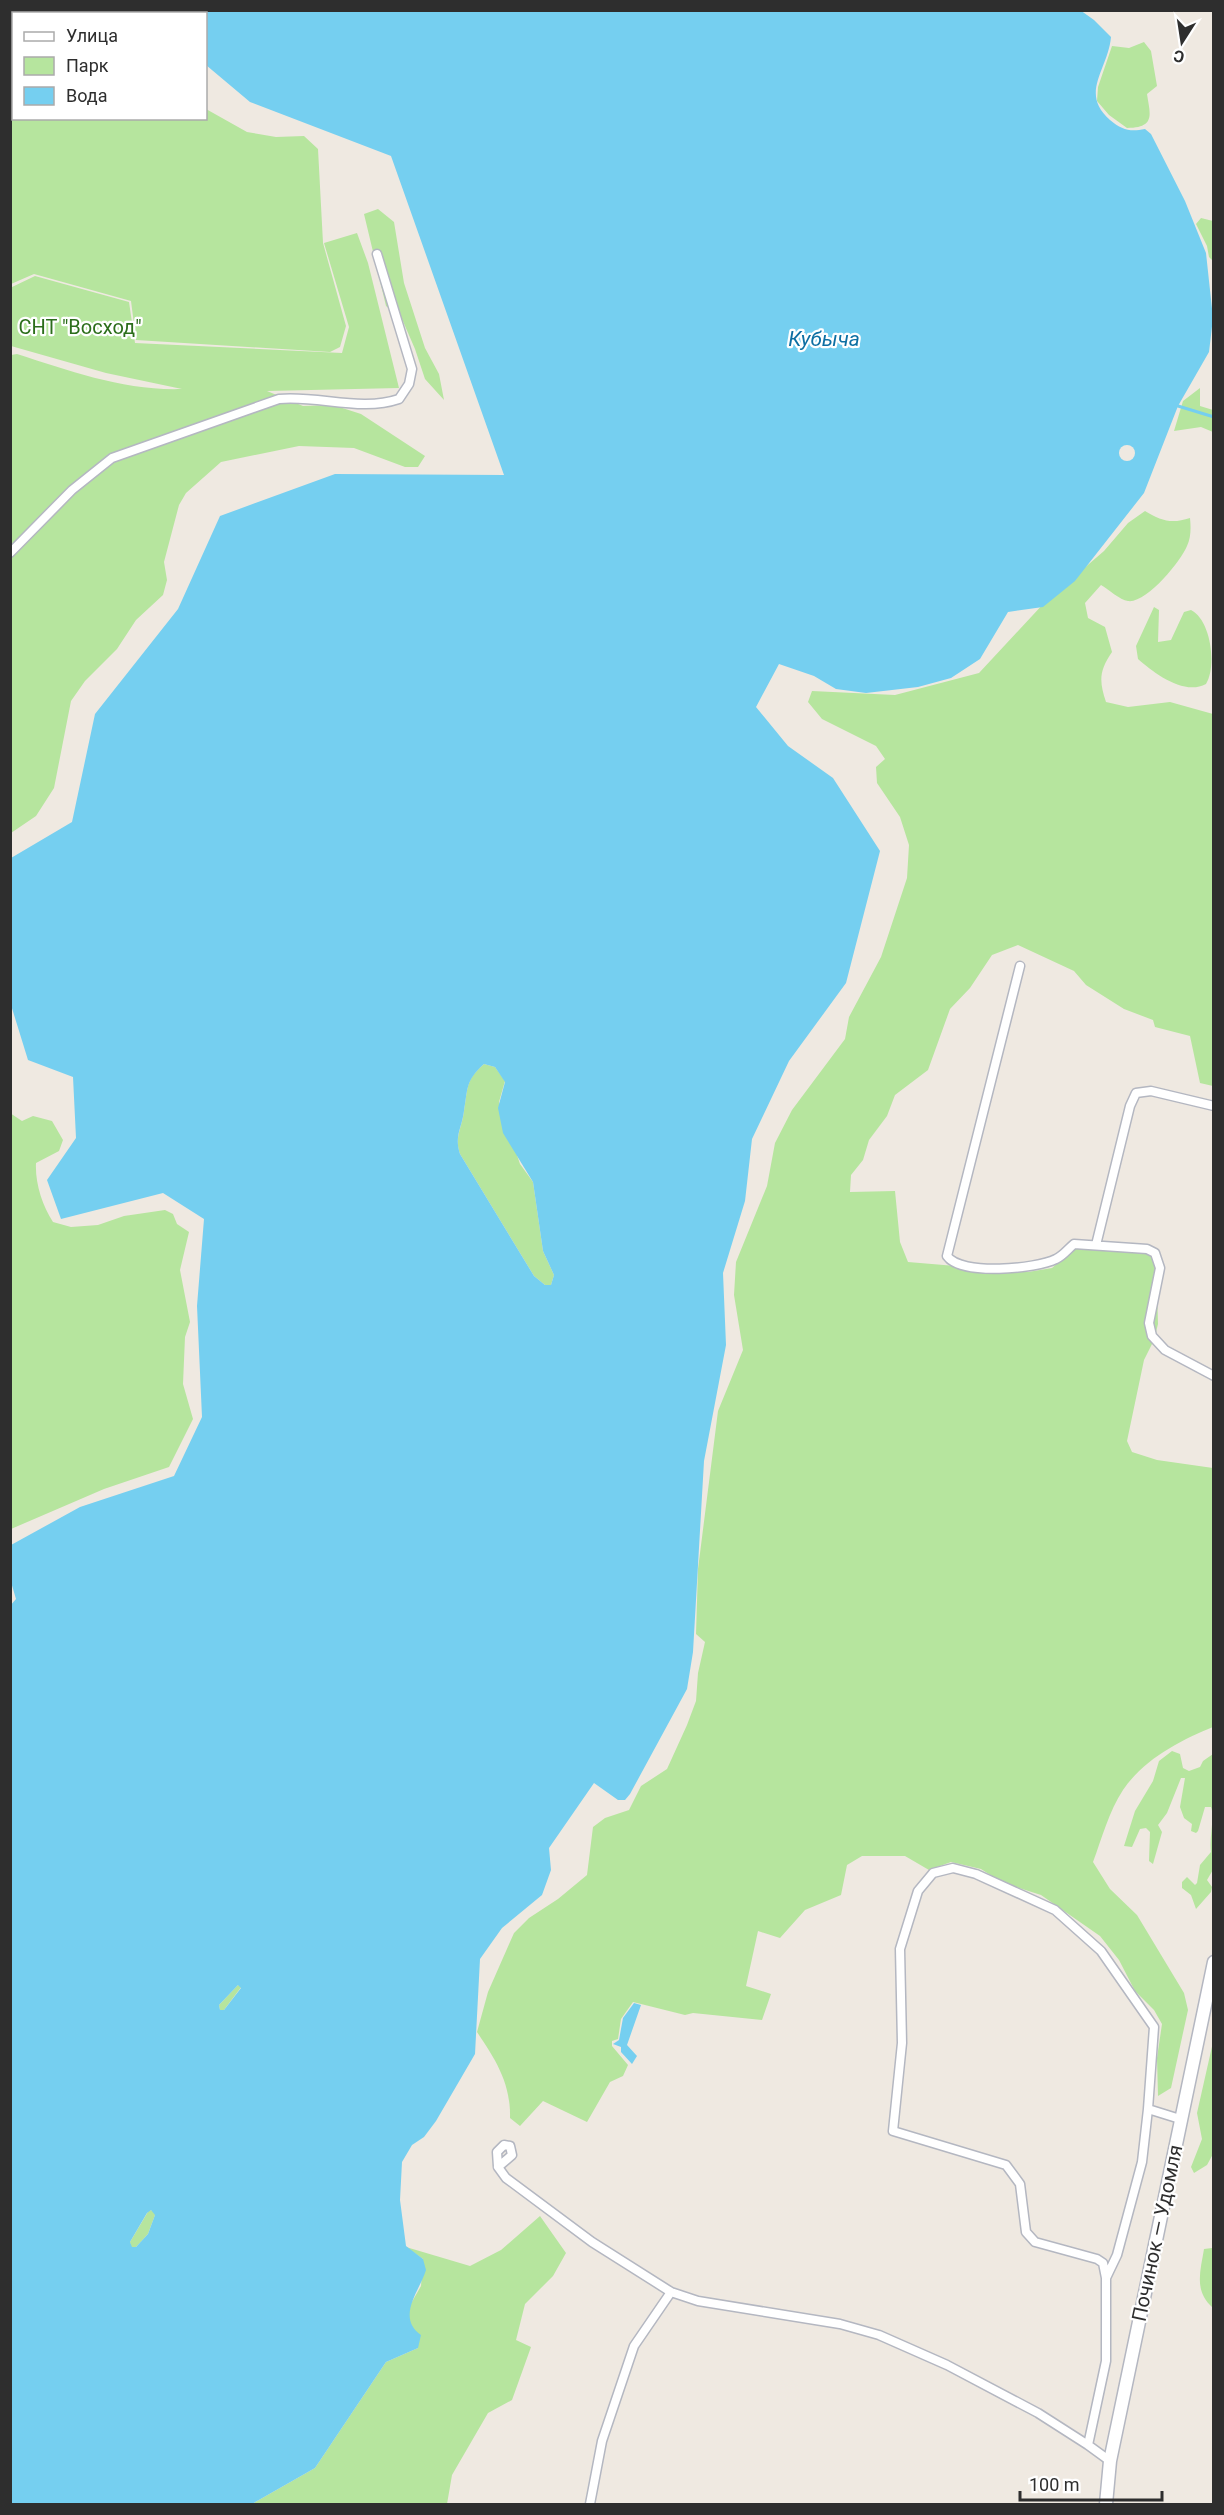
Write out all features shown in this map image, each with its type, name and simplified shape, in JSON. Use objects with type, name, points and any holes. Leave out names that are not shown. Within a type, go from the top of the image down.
[{"type":"main road","name":"Починок — Удомля","points":[[1106,2505],[1110,2461],[1214,1962]]},
{"type":"street","points":[[10,553],[72,490],[112,458],[279,399],[302,397],[377,404],[399,399],[409,384],[412,369],[377,254]]},
{"type":"street","points":[[1020,966],[947,1256],[954,1263],[978,1267],[1030,1268],[1058,1258],[1074,1244],[1147,1249],[1155,1253],[1160,1268],[1149,1323],[1152,1336],[1165,1350],[1214,1376]]},
{"type":"street","points":[[1096,1245],[1130,1106],[1136,1093],[1151,1091],[1214,1106]]},
{"type":"street","points":[[1088,2445],[1106,2361],[1106,2278],[1103,2263],[1097,2259],[1035,2242],[1030,2238],[1026,2232],[1020,2184],[1006,2165],[893,2131],[902,2043],[900,1949],[918,1891],[933,1873],[953,1868],[976,1874],[1027,1895],[1055,1910],[1101,1951],[1154,2027],[1142,2162],[1117,2255],[1106,2278]]},
{"type":"street","points":[[1148,2109],[1180,2119]]},
{"type":"street","points":[[498,2167],[506,2178],[592,2242],[672,2292],[698,2301],[840,2324],[879,2334],[957,2370],[1038,2413],[1110,2461]]},
{"type":"street","points":[[590,2505],[602,2441],[634,2346],[672,2292]]},
{"type":"green space","points":[[11,10],[128,10],[129,12],[12,12],[12,120],[207,120],[207,110],[247,132],[276,137],[304,136],[318,149],[323,243],[346,326],[340,347],[330,352],[136,340],[131,301],[34,274],[11,284]]},
{"type":"green space","points":[[1144,42],[1151,51],[1157,86],[1147,94],[1150,114],[1147,123],[1127,128],[1109,115],[1097,101],[1098,87],[1112,46],[1129,48]]},
{"type":"green space","points":[[378,209],[394,222],[404,283],[425,348],[439,374],[444,400],[425,379],[402,319],[386,306],[364,214]]},
{"type":"green space","points":[[1201,218],[1213,221],[1213,261],[1209,257],[1207,246],[1196,224]]},
{"type":"green space","name":"СНТ \"Восход\"","points":[[357,233],[368,263],[399,388],[267,391],[303,406],[333,405],[361,414],[425,456],[418,467],[405,467],[354,448],[299,446],[221,462],[186,493],[179,505],[164,562],[167,580],[163,595],[136,620],[117,649],[85,681],[71,701],[54,788],[36,816],[11,833],[11,355],[17,354],[98,379],[140,387],[182,389],[106,373],[11,346],[10,288],[35,276],[129,302],[135,343],[342,353],[349,327],[324,243]]},
{"type":"green space","points":[[1200,388],[1200,406],[1213,410],[1213,432],[1201,427],[1174,431],[1183,401]]},
{"type":"green space","points":[[1145,511],[1167,521],[1190,518],[1190,536],[1183,553],[1162,580],[1144,596],[1128,601],[1101,585],[1085,603],[1088,618],[1105,627],[1112,652],[1102,676],[1102,688],[1106,702],[1128,707],[1170,702],[1213,714],[1213,1086],[1200,1083],[1190,1036],[1155,1027],[1153,1020],[1124,1009],[1086,985],[1074,971],[1018,945],[992,955],[970,988],[950,1009],[928,1070],[895,1095],[887,1116],[869,1140],[863,1160],[851,1175],[850,1192],[895,1191],[900,1242],[908,1262],[1028,1272],[1052,1268],[1080,1244],[1146,1251],[1156,1258],[1158,1324],[1154,1340],[1144,1360],[1127,1441],[1132,1452],[1157,1460],[1213,1468],[1213,1727],[1164,1752],[1141,1769],[1132,1779],[1114,1807],[1093,1862],[1110,1889],[1137,1915],[1184,1993],[1188,2010],[1171,2088],[1158,2096],[1157,2058],[1162,2024],[1154,2010],[1135,1991],[1119,1960],[1100,1936],[1041,1895],[1003,1883],[981,1869],[951,1862],[929,1870],[905,1856],[862,1856],[847,1865],[841,1895],[805,1910],[780,1938],[758,1931],[746,1986],[771,1994],[762,2020],[693,2013],[685,2015],[633,2002],[621,2019],[618,2039],[612,2041],[612,2046],[628,2065],[623,2076],[610,2082],[587,2122],[543,2101],[520,2126],[510,2118],[505,2083],[477,2032],[488,1992],[514,1933],[529,1918],[558,1899],[587,1875],[593,1827],[605,1818],[629,1810],[641,1786],[667,1769],[687,1725],[696,1701],[698,1673],[705,1642],[696,1634],[698,1569],[718,1411],[743,1350],[734,1295],[736,1262],[767,1186],[775,1143],[792,1110],[845,1039],[849,1017],[881,957],[907,878],[909,845],[900,817],[877,783],[876,767],[885,759],[876,746],[822,719],[808,702],[812,691],[895,695],[979,673],[1045,602],[1104,551],[1128,523]]},
{"type":"green space","points":[[1154,607],[1159,610],[1158,642],[1171,640],[1184,612],[1191,610],[1198,615],[1210,644],[1211,666],[1206,684],[1197,687],[1179,685],[1161,676],[1138,659],[1136,646]]},
{"type":"green space","points":[[484,1064],[495,1067],[505,1081],[499,1102],[520,1164],[533,1182],[543,1251],[554,1275],[551,1285],[545,1285],[534,1276],[458,1148],[468,1085],[473,1075]]},
{"type":"green space","points":[[10,1113],[22,1121],[33,1116],[52,1121],[63,1140],[59,1151],[36,1163],[40,1194],[53,1222],[71,1227],[98,1225],[124,1216],[165,1210],[173,1214],[177,1224],[189,1232],[180,1270],[190,1322],[185,1337],[183,1384],[193,1419],[169,1467],[104,1489],[11,1529]]},
{"type":"green space","points":[[1172,1751],[1180,1754],[1183,1768],[1189,1771],[1200,1767],[1203,1761],[1213,1754],[1214,1868],[1207,1880],[1212,1887],[1211,1892],[1196,1909],[1191,1895],[1182,1888],[1182,1882],[1187,1877],[1195,1885],[1197,1883],[1200,1865],[1211,1852],[1212,1811],[1211,1807],[1205,1807],[1198,1831],[1196,1833],[1191,1831],[1192,1824],[1184,1818],[1180,1807],[1185,1778],[1181,1778],[1167,1813],[1158,1825],[1162,1832],[1153,1864],[1149,1861],[1150,1832],[1146,1828],[1140,1829],[1132,1847],[1124,1846],[1135,1811],[1153,1781],[1159,1761]]},
{"type":"green space","points":[[238,1985],[242,1986],[224,2010],[220,2010],[219,2005]]},
{"type":"green space","points":[[1213,2042],[1213,2154],[1207,2165],[1194,2173],[1191,2167],[1202,2139],[1197,2113]]},
{"type":"green space","points":[[149,2210],[155,2211],[155,2215],[148,2234],[136,2247],[131,2247],[130,2242]]},
{"type":"green space","points":[[540,2216],[566,2253],[553,2276],[525,2304],[516,2340],[531,2347],[512,2400],[488,2413],[452,2475],[447,2504],[252,2504],[315,2468],[386,2362],[418,2348],[409,2320],[409,2307],[421,2286],[423,2259],[406,2247],[470,2266],[501,2250]]},
{"type":"green space","points":[[1204,2249],[1214,2249],[1213,2308],[1203,2295],[1200,2281]]},
{"type":"water","name":"Кубыча","points":[[1080,10],[1111,37],[1096,91],[1101,110],[1122,128],[1145,129],[1151,134],[1185,201],[1206,253],[1213,318],[1209,352],[1178,406],[1144,493],[1075,581],[1043,607],[1008,612],[980,659],[951,678],[918,687],[866,693],[836,689],[814,676],[779,664],[756,707],[788,746],[833,778],[880,851],[846,983],[789,1061],[752,1139],[745,1201],[723,1273],[726,1345],[704,1461],[693,1652],[687,1689],[630,1794],[625,1800],[618,1800],[594,1783],[549,1848],[551,1870],[542,1895],[502,1928],[480,1959],[475,2054],[436,2121],[424,2137],[412,2145],[402,2162],[400,2200],[406,2246],[423,2259],[426,2270],[410,2312],[410,2320],[421,2335],[418,2348],[386,2362],[315,2468],[252,2504],[11,2504],[10,1606],[16,1599],[11,1582],[11,1545],[80,1507],[174,1476],[202,1417],[197,1306],[204,1219],[163,1193],[61,1219],[47,1180],[76,1138],[73,1077],[28,1060],[11,1005],[11,858],[72,822],[95,714],[178,609],[220,516],[335,474],[504,475],[391,156],[250,102],[207,66],[207,12],[162,12]],"holes":[[[484,1064],[495,1067],[505,1082],[498,1108],[503,1133],[533,1182],[543,1251],[554,1275],[551,1285],[545,1285],[534,1276],[458,1148],[458,1137],[470,1081]],[[238,1985],[241,1988],[224,2010],[220,2010],[219,2005]],[[151,2210],[155,2215],[148,2234],[136,2247],[132,2247],[130,2242]]]},
{"type":"water","points":[[634,2003],[641,2005],[627,2045],[637,2056],[632,2064],[621,2052],[621,2047],[613,2044],[619,2040],[623,2018]]},
{"type":"pier","points":[[1127,445],[1135,453],[1127,461],[1119,453]]},
{"type":"waterway","points":[[1178,406],[1214,417]]}]
